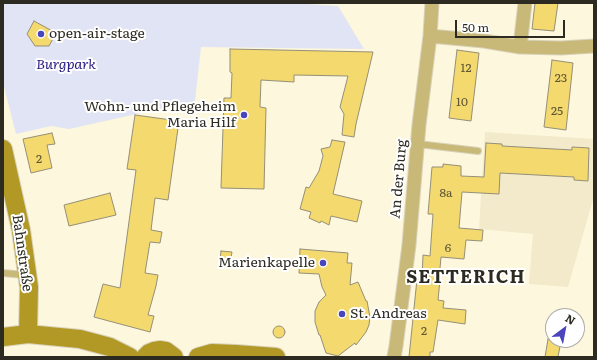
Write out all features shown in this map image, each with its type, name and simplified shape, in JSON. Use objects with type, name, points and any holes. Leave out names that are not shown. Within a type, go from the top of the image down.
[{"type":"main road","name":"Bahnstraße","points":[[3,149],[21,230],[29,287],[28,334]]},
{"type":"main road","points":[[3,337],[28,334],[80,339],[110,347],[130,357]]},
{"type":"main road","points":[[145,357],[149,353],[160,350],[166,351],[174,357]]},
{"type":"main road","points":[[198,357],[212,353],[276,357]]},
{"type":"street","name":"An der Burg","points":[[394,357],[409,244],[432,3]]},
{"type":"street","points":[[520,47],[524,3]]},
{"type":"street","points":[[430,36],[484,41],[520,47],[561,48],[594,46]]},
{"type":"lane","points":[[418,144],[478,151]]},
{"type":"lane","points":[[3,273],[27,275]]},
{"type":"shaded area","points":[[485,132],[594,139],[594,196],[568,287],[529,284],[533,234],[479,229]]},
{"type":"green space","name":"Burgpark","points":[[3,3],[306,3],[338,6],[364,49],[201,47],[195,101],[69,129],[51,126],[16,134],[3,83]]},
{"type":"building","points":[[535,3],[558,3],[554,31],[532,29]]},
{"type":"building","points":[[34,21],[56,33],[49,46],[35,46],[27,34]]},
{"type":"building","name":"Wohn- und Pflegeheim Maria Hilf","points":[[230,49],[373,52],[354,137],[342,135],[344,114],[340,107],[348,76],[294,75],[294,82],[261,80],[260,107],[266,108],[264,189],[221,188],[224,98],[231,98],[232,73],[230,72]]},
{"type":"building","points":[[457,50],[479,53],[471,121],[449,118]]},
{"type":"building","points":[[552,60],[573,63],[566,130],[544,127]]},
{"type":"building","points":[[135,115],[179,121],[168,200],[155,198],[151,230],[162,232],[160,243],[150,242],[145,273],[158,275],[148,315],[154,316],[150,332],[94,317],[103,284],[120,288],[136,170],[127,169]]},
{"type":"building","points":[[52,133],[55,144],[47,145],[52,168],[31,173],[23,139]]},
{"type":"building","points":[[332,140],[345,142],[333,194],[362,201],[357,222],[331,216],[329,225],[321,221],[320,223],[309,218],[311,212],[300,209],[306,187],[309,188],[319,171],[323,156],[321,149],[330,147]]},
{"type":"building","points":[[486,143],[502,144],[502,146],[572,150],[572,147],[589,148],[588,181],[574,180],[574,177],[500,173],[499,194],[462,192],[459,228],[483,230],[482,241],[466,240],[464,259],[441,257],[438,300],[444,301],[443,308],[466,310],[465,324],[438,320],[433,352],[430,352],[430,357],[409,357],[417,279],[422,279],[423,255],[430,256],[433,214],[428,214],[432,167],[443,167],[443,164],[461,166],[461,176],[484,177]]},
{"type":"building","points":[[110,193],[116,215],[69,226],[64,205]]},
{"type":"building","name":"St. Andreas","points":[[300,249],[348,253],[347,263],[352,263],[350,285],[358,282],[367,301],[370,317],[366,332],[356,345],[355,343],[338,356],[326,353],[319,335],[315,322],[315,311],[319,302],[326,295],[322,287],[319,274],[299,273]]},
{"type":"building","points":[[221,251],[232,252],[230,263],[220,261]]},
{"type":"building","points":[[277,326],[281,326],[285,332],[281,338],[277,338],[273,334],[273,330]]},
{"type":"building","points":[[546,348],[560,348],[558,357],[545,357]]},
{"type":"place","name":"open-air-stage","points":[[41,34]]},
{"type":"place","name":"Wohn- und Pflegeheim Maria Hilf","points":[[244,115]]},
{"type":"place","name":"Marienkapelle","points":[[323,263]]},
{"type":"place","name":"St. Andreas","points":[[342,314]]},
{"type":"district","name":"SETTERICH","points":[[466,278]]}]
